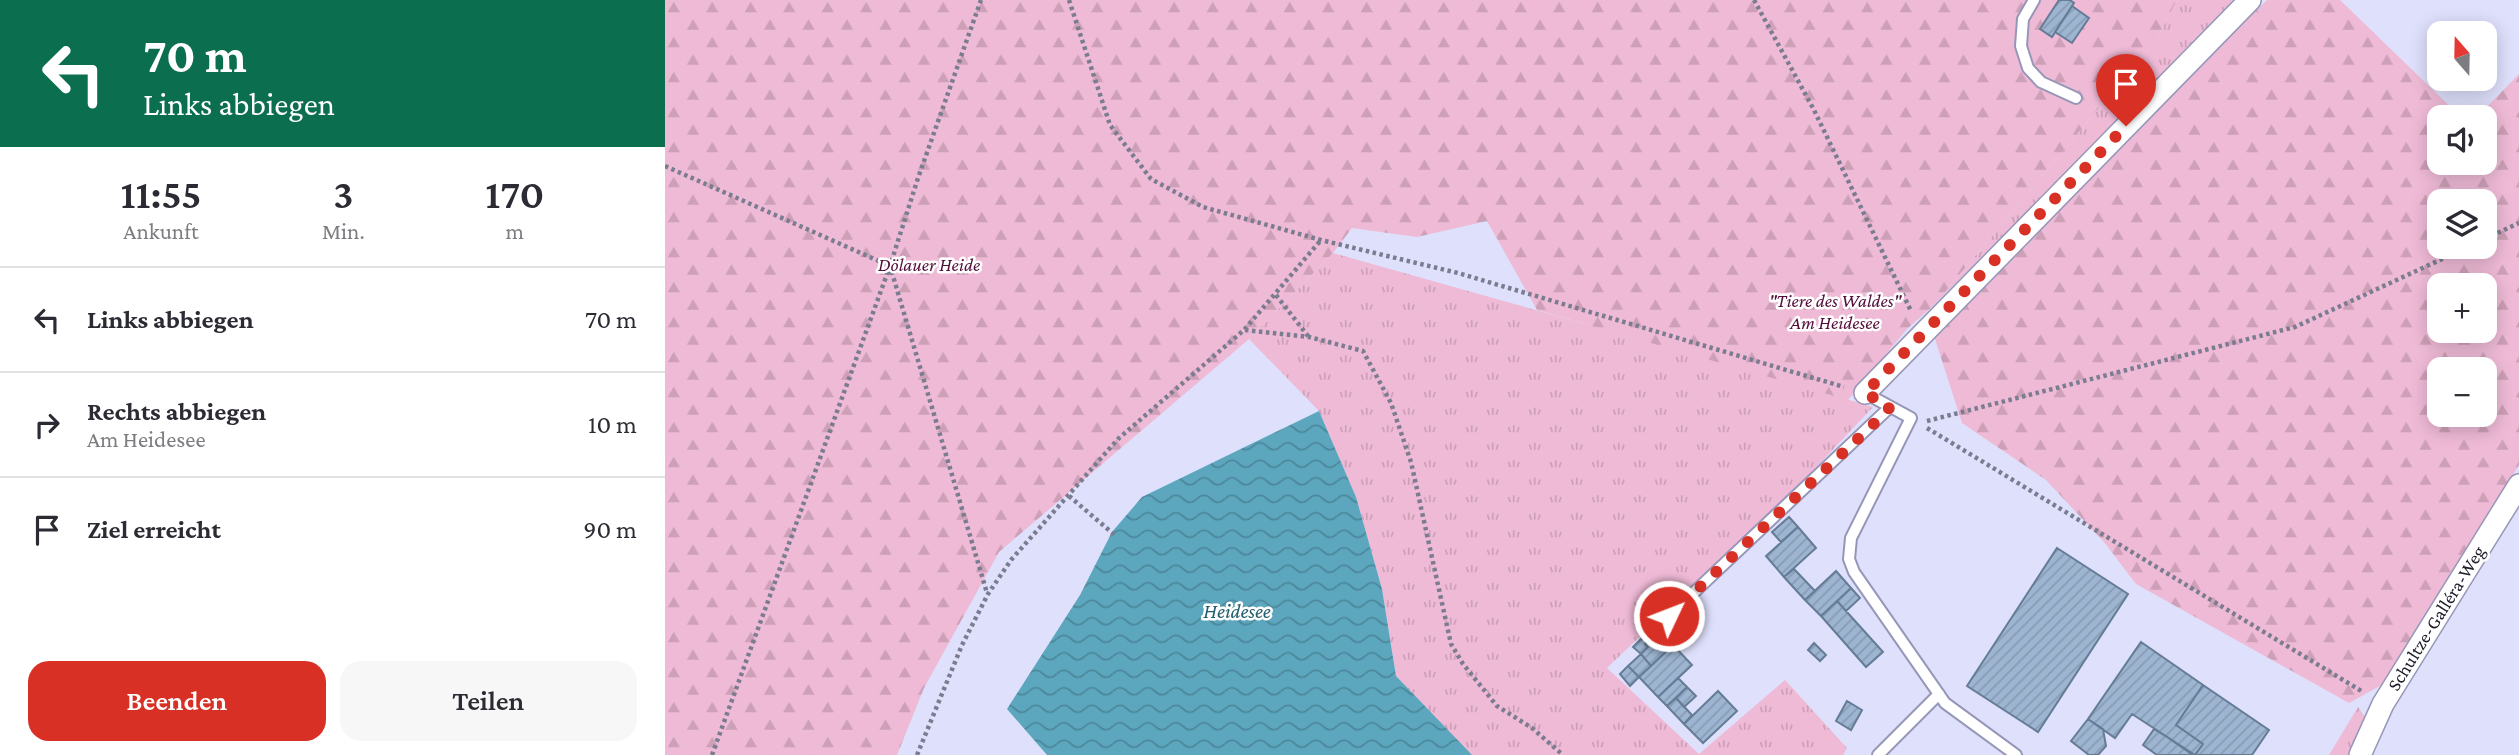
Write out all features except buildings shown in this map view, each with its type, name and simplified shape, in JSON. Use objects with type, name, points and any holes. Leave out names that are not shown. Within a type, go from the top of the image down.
[{"type":"street","points":[[1865,393],[2250,0]]},
{"type":"street","name":"Schultze-Galléra-Weg","points":[[2360,755],[2383,704],[2519,485]]},
{"type":"lane","points":[[2034,0],[2023,19],[2021,46],[2028,68],[2041,82],[2076,98]]},
{"type":"lane","points":[[1865,393],[1911,418],[1851,538],[1849,559],[1854,572],[1945,703],[2016,755]]},
{"type":"lane","points":[[1669,616],[1890,407]]},
{"type":"lane","points":[[1878,755],[1939,694]]},
{"type":"path","points":[[712,755],[890,266],[981,0]]},
{"type":"path","points":[[1069,0],[1110,125],[1151,179],[1203,207],[1321,240],[1458,273],[1865,393]]},
{"type":"path","points":[[1755,0],[1814,110],[1922,334]]},
{"type":"path","points":[[665,166],[890,266],[988,594]]},
{"type":"path","points":[[2497,233],[2519,223]]},
{"type":"path","points":[[917,755],[962,645],[988,594],[1011,560],[1118,439],[1244,330],[1321,240]]},
{"type":"path","points":[[2383,704],[1920,423],[2295,327],[2442,259]]},
{"type":"path","points":[[1276,295],[1309,337]]},
{"type":"path","points":[[1244,330],[1309,337],[1363,351],[1391,403],[1411,462],[1451,644],[1463,664],[1497,706],[1532,728],[1563,755]]},
{"type":"path","points":[[1069,496],[1117,537]]},
{"type":"green space","name":"Dölauer Heide","points":[[665,0],[2177,0],[2156,40],[1934,305],[1907,329],[1848,400],[1537,310],[1487,221],[1417,237],[1352,228],[1333,253],[1249,339],[999,552],[924,688],[897,755],[665,755]]},
{"type":"green space","points":[[2177,0],[2236,0],[1934,305],[2156,40]]},
{"type":"green space","points":[[2267,0],[2340,0],[2427,84],[2427,91],[2434,91],[2449,105],[2427,105],[2427,175],[2497,175],[2497,105],[2489,105],[2519,74],[2519,465],[2387,682],[2349,703],[2136,584],[2104,542],[2046,480],[1962,423],[1934,336]]},
{"type":"green space","points":[[1333,253],[1873,407],[1808,476],[1607,668],[1699,754],[1785,680],[1847,748],[1843,755],[1472,755],[1462,747],[1396,676],[1382,589],[1356,497],[1319,411],[1249,339]]},
{"type":"green space","points":[[2358,707],[2365,717],[2350,755],[2329,755]]},
{"type":"water","name":"Heidesee","points":[[1319,411],[1356,497],[1382,589],[1396,676],[1472,755],[1047,755],[1007,709],[1080,595],[1112,532],[1142,497]]},
{"type":"route","points":[[1669,616],[1880,418],[1890,407],[1865,393],[2126,126]]},
{"type":"park label","name":"\"Tiere des Waldes\" Am Heidesee","points":[[1835,311]]}]
